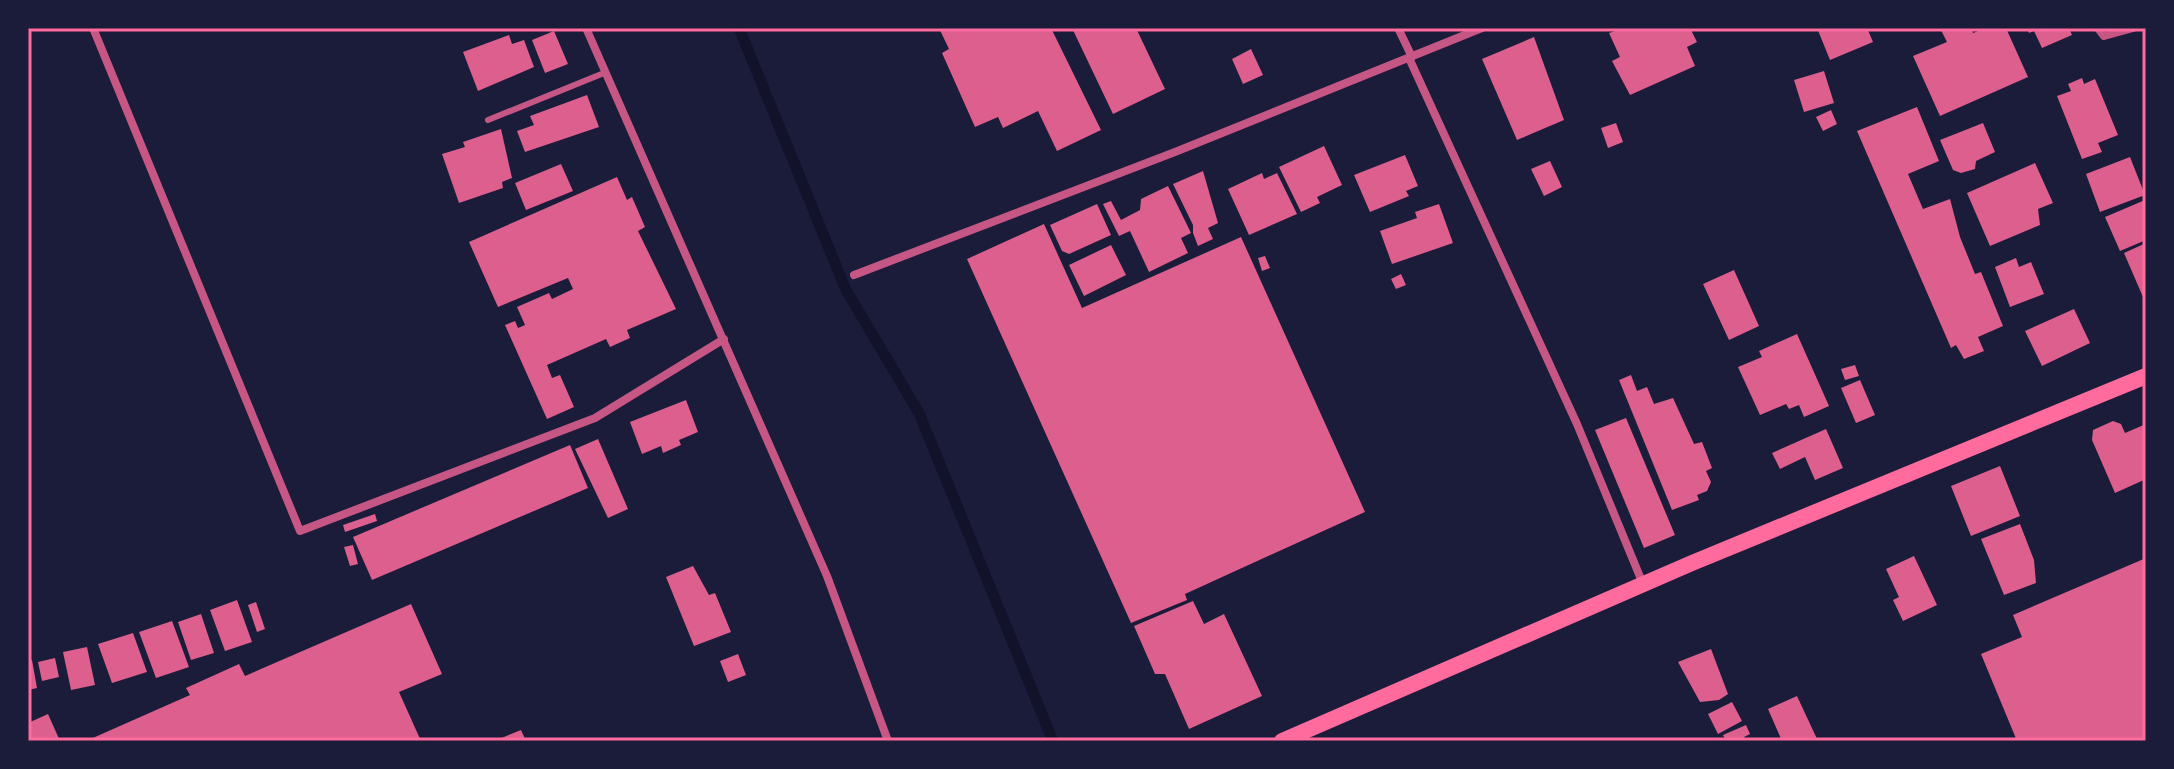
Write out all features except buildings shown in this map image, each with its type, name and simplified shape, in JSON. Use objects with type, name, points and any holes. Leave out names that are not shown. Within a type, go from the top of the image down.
[{"type":"main road","points":[[1282,741],[1643,584],[2146,376]]},
{"type":"street","points":[[93,28],[300,531],[595,418],[724,339]]},
{"type":"street","points":[[586,28],[827,576],[888,741]]},
{"type":"street","points":[[1398,28],[1571,411],[1643,584]]},
{"type":"street","points":[[854,275],[1482,28]]},
{"type":"street","points":[[2098,28],[2104,36],[2133,28]]},
{"type":"lane","points":[[488,120],[604,73]]},
{"type":"waterway","points":[[739,28],[846,290],[919,413],[1053,741]]}]
